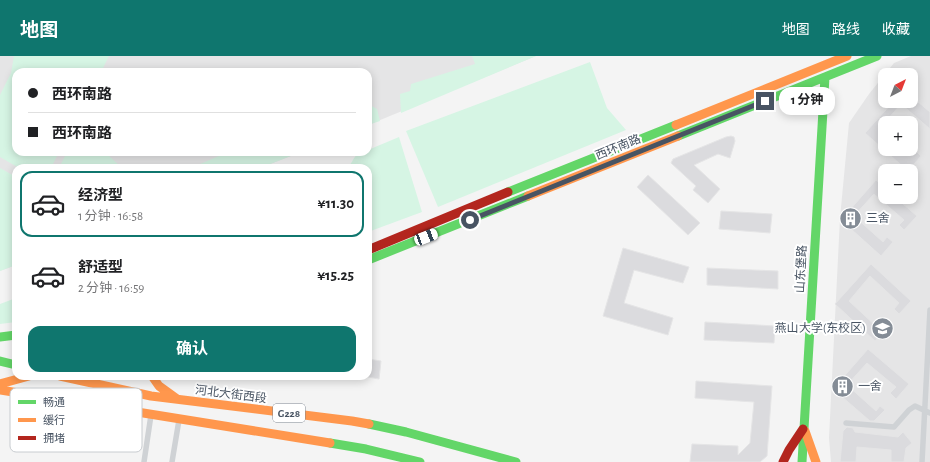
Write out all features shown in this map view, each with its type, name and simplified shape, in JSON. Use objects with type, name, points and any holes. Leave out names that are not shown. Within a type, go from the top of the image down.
[{"type":"main road","name":"西环南路","points":[[372,248],[498,196],[848,56]]},
{"type":"main road","name":"西环南路","points":[[372,258],[877,56]]},
{"type":"main road","name":"山东堡路","points":[[802,462],[825,77]]},
{"type":"main road","points":[[0,336],[12,336]]},
{"type":"main road","points":[[0,361],[12,364]]},
{"type":"main road","points":[[0,384],[14,380]]},
{"type":"main road","name":"河北大街西段","points":[[78,380],[115,388]]},
{"type":"main road","points":[[153,380],[178,400]]},
{"type":"main road","name":"G228","points":[[0,390],[10,392]]},
{"type":"main road","name":"河北大街西段","points":[[142,394],[178,400],[352,421],[449,442],[516,462]]},
{"type":"main road","name":"G228","points":[[142,414],[366,449],[420,462]]},
{"type":"main road","points":[[783,462],[789,450],[804,428]]},
{"type":"main road","points":[[804,428],[816,462]]},
{"type":"street","points":[[922,462],[927,412],[930,310]]},
{"type":"street","points":[[846,423],[894,427],[908,410],[915,406],[927,412]]},
{"type":"street","points":[[144,462],[150,415]]},
{"type":"street","points":[[172,462],[179,420]]},
{"type":"shaded area","points":[[0,56],[536,56],[372,123],[372,68],[12,68],[12,156],[291,156],[270,164],[12,164],[12,266],[0,271]]},
{"type":"shaded area","name":"燕山大学(东校区)","points":[[911,56],[930,56],[930,462],[831,462],[829,438],[840,218],[849,123],[878,83],[878,108],[918,108],[918,68],[890,68],[894,63]]},
{"type":"green space","points":[[14,56],[109,56],[103,68],[12,68],[12,156],[57,156],[53,164],[12,164],[0,157],[0,95],[11,73]]},
{"type":"green space","points":[[472,56],[536,56],[401,113],[400,94],[410,91],[411,84],[475,64]]},
{"type":"green space","points":[[590,62],[607,108],[626,130],[438,207],[406,131]]},
{"type":"green space","points":[[372,106],[377,109],[380,121],[372,124]]},
{"type":"green space","points":[[399,137],[422,212],[372,231],[372,164],[351,164],[356,156],[372,156],[372,148]]},
{"type":"green space","points":[[65,156],[109,156],[118,164],[61,164]]},
{"type":"green space","points":[[219,156],[291,156],[270,164],[200,164]]},
{"type":"green space","points":[[0,168],[12,175],[12,266],[0,271]]},
{"type":"green space","points":[[12,300],[12,322],[0,324],[0,304]]},
{"type":"building","points":[[918,102],[930,112],[930,129],[918,119],[918,116],[915,116],[906,108],[918,108]]},
{"type":"building","points":[[888,108],[898,108],[890,116],[880,116]]},
{"type":"building","points":[[878,119],[878,144],[865,133]]},
{"type":"building","points":[[731,136],[734,137],[735,141],[730,158],[718,154],[694,165],[720,189],[708,203],[693,190],[696,186],[671,163],[673,159]]},
{"type":"building","points":[[918,153],[921,156],[914,164],[900,164],[891,156],[918,156]]},
{"type":"building","points":[[648,175],[700,223],[688,235],[637,187]]},
{"type":"building","name":"三舍","points":[[876,180],[878,182],[878,197],[874,194],[854,216],[883,242],[887,237],[893,242],[881,256],[841,220]]},
{"type":"building","name":"三舍","points":[[886,204],[903,204],[917,216],[904,230],[899,225],[904,220]]},
{"type":"building","points":[[721,211],[772,214],[770,233],[719,229]]},
{"type":"building","points":[[623,248],[689,267],[683,283],[634,270],[624,303],[673,318],[668,335],[603,316]]},
{"type":"building","points":[[871,264],[911,301],[899,314],[894,309],[899,303],[870,276],[849,301],[877,327],[882,322],[888,327],[875,341],[835,304]]},
{"type":"building","points":[[707,268],[778,271],[778,289],[707,285]]},
{"type":"building","points":[[705,322],[775,326],[774,343],[704,340]]},
{"type":"building","name":"一舍","points":[[868,349],[909,384],[896,399],[890,393],[896,387],[867,363],[847,385],[876,411],[880,406],[885,410],[874,421],[870,421],[833,389]]},
{"type":"building","points":[[372,360],[381,361],[379,379],[372,378]]},
{"type":"building","points":[[696,381],[772,386],[767,456],[760,462],[690,462],[692,444],[738,446],[738,455],[750,443],[754,402],[695,398]]},
{"type":"building","points":[[847,427],[853,428],[855,432],[898,437],[903,432],[912,443],[906,448],[904,462],[891,462],[891,450],[857,447],[856,462],[840,462],[843,431]]},
{"type":"traffic: fast","points":[[678,136],[877,56]]},
{"type":"traffic: fast","points":[[802,462],[825,77]]},
{"type":"traffic: fast","points":[[508,192],[676,125]]},
{"type":"traffic: fast","points":[[372,258],[528,196]]},
{"type":"traffic: fast","points":[[0,337],[12,336]]},
{"type":"traffic: fast","points":[[0,361],[12,364]]},
{"type":"traffic: fast","points":[[369,424],[406,432],[516,462]]},
{"type":"traffic: fast","points":[[330,443],[366,449],[420,462]]},
{"type":"traffic: slow","points":[[676,125],[847,56]]},
{"type":"traffic: slow","points":[[528,196],[678,136]]},
{"type":"traffic: slow","points":[[0,384],[14,380]]},
{"type":"traffic: slow","points":[[78,380],[115,388]]},
{"type":"traffic: slow","points":[[155,380],[159,386],[177,399]]},
{"type":"traffic: slow","points":[[0,390],[10,392]]},
{"type":"traffic: slow","points":[[142,394],[369,424]]},
{"type":"traffic: slow","points":[[142,413],[330,443]]},
{"type":"traffic: slow","points":[[805,431],[816,462]]},
{"type":"traffic: jam","points":[[372,248],[508,192]]},
{"type":"traffic: jam","points":[[783,462],[803,429]]},
{"type":"place","name":"三舍","points":[[850,218]]},
{"type":"place","name":"燕山大学(东校区)","points":[[882,328]]},
{"type":"place","name":"一舍","points":[[842,386]]},
{"type":"route","points":[[470,220],[765,101]]}]
